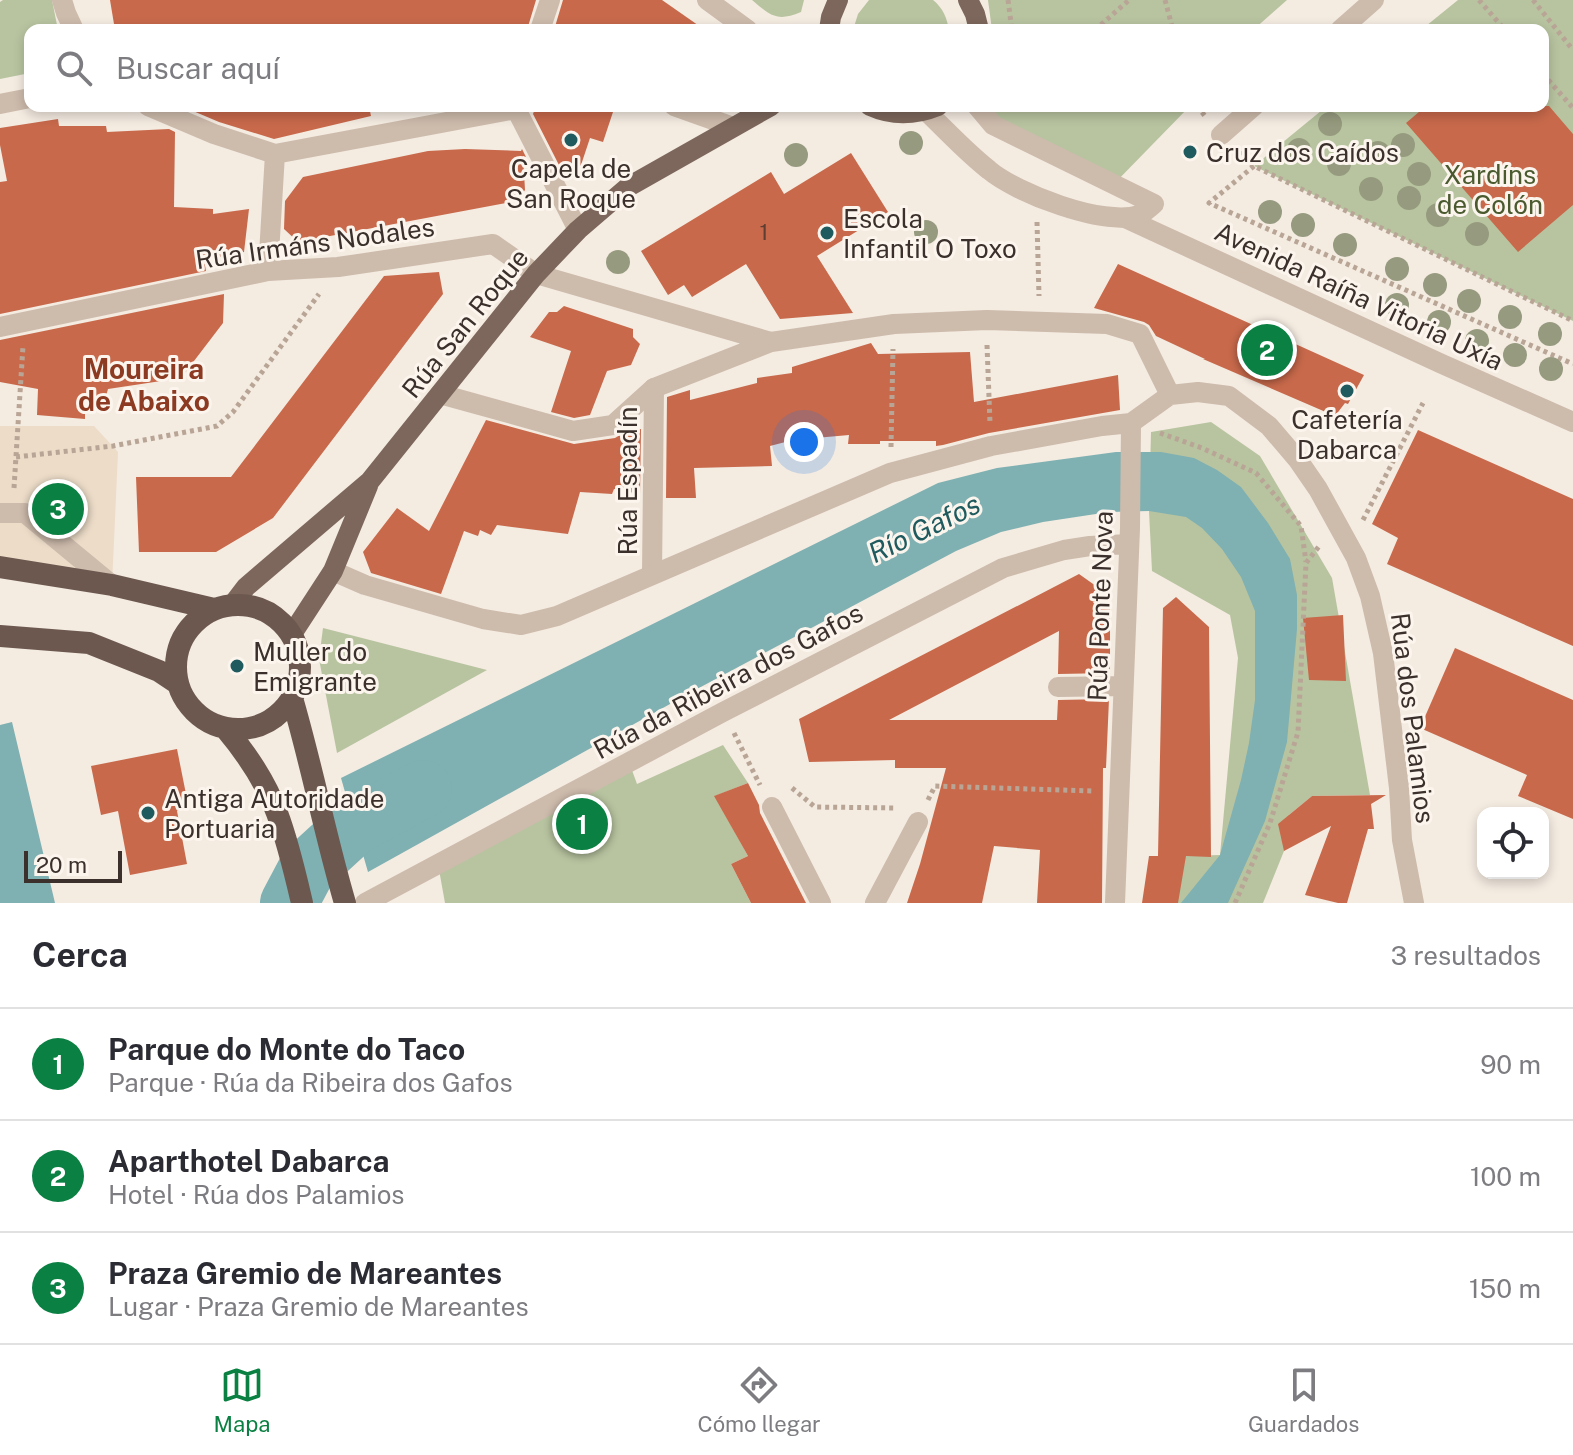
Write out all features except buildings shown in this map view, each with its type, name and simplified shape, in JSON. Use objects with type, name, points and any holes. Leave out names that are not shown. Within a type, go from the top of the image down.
[{"type":"highway","points":[[0,567],[224,607],[250,605],[266,611],[281,621],[292,634],[300,666],[298,683],[292,698],[279,713],[263,724],[244,729],[225,728],[208,722],[184,699],[177,683],[175,665],[178,647],[186,631],[199,618],[224,607]]},
{"type":"highway","points":[[0,636],[89,643],[159,671],[177,683]]},
{"type":"highway","points":[[292,698],[343,898]]},
{"type":"highway","points":[[225,728],[241,747],[277,811],[302,903]]},
{"type":"main road","points":[[830,24],[838,0]]},
{"type":"main road","points":[[968,0],[978,24]]},
{"type":"main road","name":"Rúa San Roque","points":[[224,607],[370,481],[536,274],[578,230],[628,187],[760,112]]},
{"type":"main road","points":[[889,112],[917,112]]},
{"type":"main road","name":"Rúa San Roque","points":[[292,634],[333,571],[370,481]]},
{"type":"street","points":[[62,0],[71,24]]},
{"type":"street","points":[[542,24],[550,0]]},
{"type":"street","points":[[707,0],[740,24]]},
{"type":"street","points":[[1347,24],[1374,0]]},
{"type":"street","points":[[0,104],[24,99]]},
{"type":"street","points":[[162,112],[214,134],[275,154],[495,112]]},
{"type":"street","points":[[518,112],[578,230]]},
{"type":"street","points":[[691,112],[733,127]]},
{"type":"street","name":"Avenida Raíña Vitoria Uxía","points":[[936,112],[990,171],[1011,185],[1037,197],[1091,214],[1125,218],[1573,422]]},
{"type":"street","points":[[982,112],[993,125],[1154,204],[1142,215],[1125,218]]},
{"type":"street","points":[[1221,135],[1247,112]]},
{"type":"street","points":[[268,271],[275,154]]},
{"type":"street","name":"Rúa Irmáns Nodales","points":[[0,327],[268,271],[338,267],[493,244],[536,274],[771,342]]},
{"type":"street","points":[[333,571],[365,585],[426,604],[521,625],[557,616],[890,473],[991,446],[1131,423],[1170,395],[1140,334],[1107,324],[987,320],[894,324],[771,342],[654,388],[613,425],[573,431],[440,394]]},
{"type":"street","name":"Rúa Espadín","points":[[652,574],[654,388]]},
{"type":"street","name":"Rúa dos Palamios","points":[[1170,395],[1198,392],[1229,396],[1269,426],[1318,489],[1356,558],[1370,596],[1383,653],[1402,840],[1414,903]]},
{"type":"street","name":"Rúa Ponte Nova","points":[[1115,903],[1131,423]]},
{"type":"street","points":[[6,513],[25,513],[112,585]]},
{"type":"street","name":"Rúa da Ribeira dos Gafos","points":[[365,903],[723,712],[1003,568],[1064,550],[1129,536]]},
{"type":"street","points":[[1058,687],[1123,686]]},
{"type":"street","points":[[768,799],[821,903]]},
{"type":"street","points":[[875,903],[922,815]]},
{"type":"path","points":[[1008,0],[1011,24]]},
{"type":"path","points":[[1102,24],[1129,0]]},
{"type":"path","points":[[1165,0],[1171,24]]},
{"type":"path","points":[[1479,0],[1500,24]]},
{"type":"path","points":[[1533,0],[1573,50]]},
{"type":"path","points":[[1549,81],[1573,108]]},
{"type":"path","points":[[1221,135],[1254,166],[1573,321]]},
{"type":"path","points":[[1254,166],[1209,203],[1573,364]]},
{"type":"path","points":[[1037,197],[1039,321]]},
{"type":"path","points":[[16,457],[113,446],[217,426],[233,412],[338,267]]},
{"type":"path","points":[[987,320],[991,446]]},
{"type":"path","points":[[6,513],[19,427],[24,321]]},
{"type":"path","points":[[890,473],[894,324]]},
{"type":"path","points":[[1306,563],[1337,524],[1362,522],[1423,403]]},
{"type":"path","points":[[1131,423],[1202,448],[1256,473],[1301,526],[1306,563],[1298,732],[1270,823],[1235,903]]},
{"type":"path","points":[[723,712],[768,799],[792,788],[815,807],[922,815],[935,786],[1119,791]]},
{"type":"green space","points":[[52,0],[57,24],[24,24],[24,74],[0,79],[0,2]]},
{"type":"green space","points":[[752,0],[804,0],[801,12],[780,17]]},
{"type":"green space","points":[[869,0],[933,0],[948,24],[855,24]]},
{"type":"green space","points":[[988,0],[1287,0],[1260,24],[991,24]]},
{"type":"green space","name":"Xardíns de Colón","points":[[1458,0],[1573,0],[1573,321],[1254,166],[1320,112],[1549,112],[1549,24],[1428,24]]},
{"type":"green space","points":[[994,112],[1184,112],[1110,188],[993,134]]},
{"type":"green space","points":[[1211,422],[1260,456],[1332,578],[1370,795],[1312,796],[1289,815],[1284,851],[1263,903],[1167,903],[1183,856],[1220,855],[1238,658],[1230,615],[1152,571],[1149,511],[1151,432]]},
{"type":"green space","points":[[323,628],[487,670],[337,753],[319,659]]},
{"type":"green space","points":[[723,745],[748,783],[715,796],[748,856],[731,864],[751,903],[445,903],[438,864],[629,762],[637,784]]},
{"type":"shaded area","points":[[0,426],[94,426],[118,452],[112,585],[0,567]]},
{"type":"water","name":"Río Gafos","points":[[1116,452],[1161,452],[1194,458],[1217,470],[1241,487],[1290,559],[1297,595],[1297,629],[1287,742],[1265,821],[1228,903],[1181,903],[1220,855],[1241,780],[1255,700],[1255,611],[1241,577],[1222,549],[1202,528],[1186,517],[1149,511],[1109,512],[1043,522],[1001,532],[956,551],[697,689],[368,872],[341,778],[938,483],[997,468]]},
{"type":"water","points":[[12,722],[55,903],[0,903],[0,725]]},
{"type":"waterway","name":"Río Gafos","points":[[289,903],[307,869],[354,826],[423,789]]},
{"type":"place","name":"Capela de San Roque","points":[[571,140]]},
{"type":"place","name":"Cruz dos Caídos","points":[[1190,152]]},
{"type":"place","name":"Escola Infantil O Toxo","points":[[827,233]]},
{"type":"place","name":"Aparthotel Dabarca","points":[[1267,350]]},
{"type":"place","name":"Cafetería Dabarca","points":[[1347,391]]},
{"type":"place","name":"Praza Gremio de Mareantes","points":[[58,509]]},
{"type":"place","name":"Muller do Emigrante","points":[[237,666]]},
{"type":"place","name":"Antiga Autoridade Portuaria","points":[[148,813]]},
{"type":"place","name":"Parque do Monte do Taco","points":[[582,824]]},
{"type":"district","name":"Moureira de Abaixo","points":[[144,384]]}]
